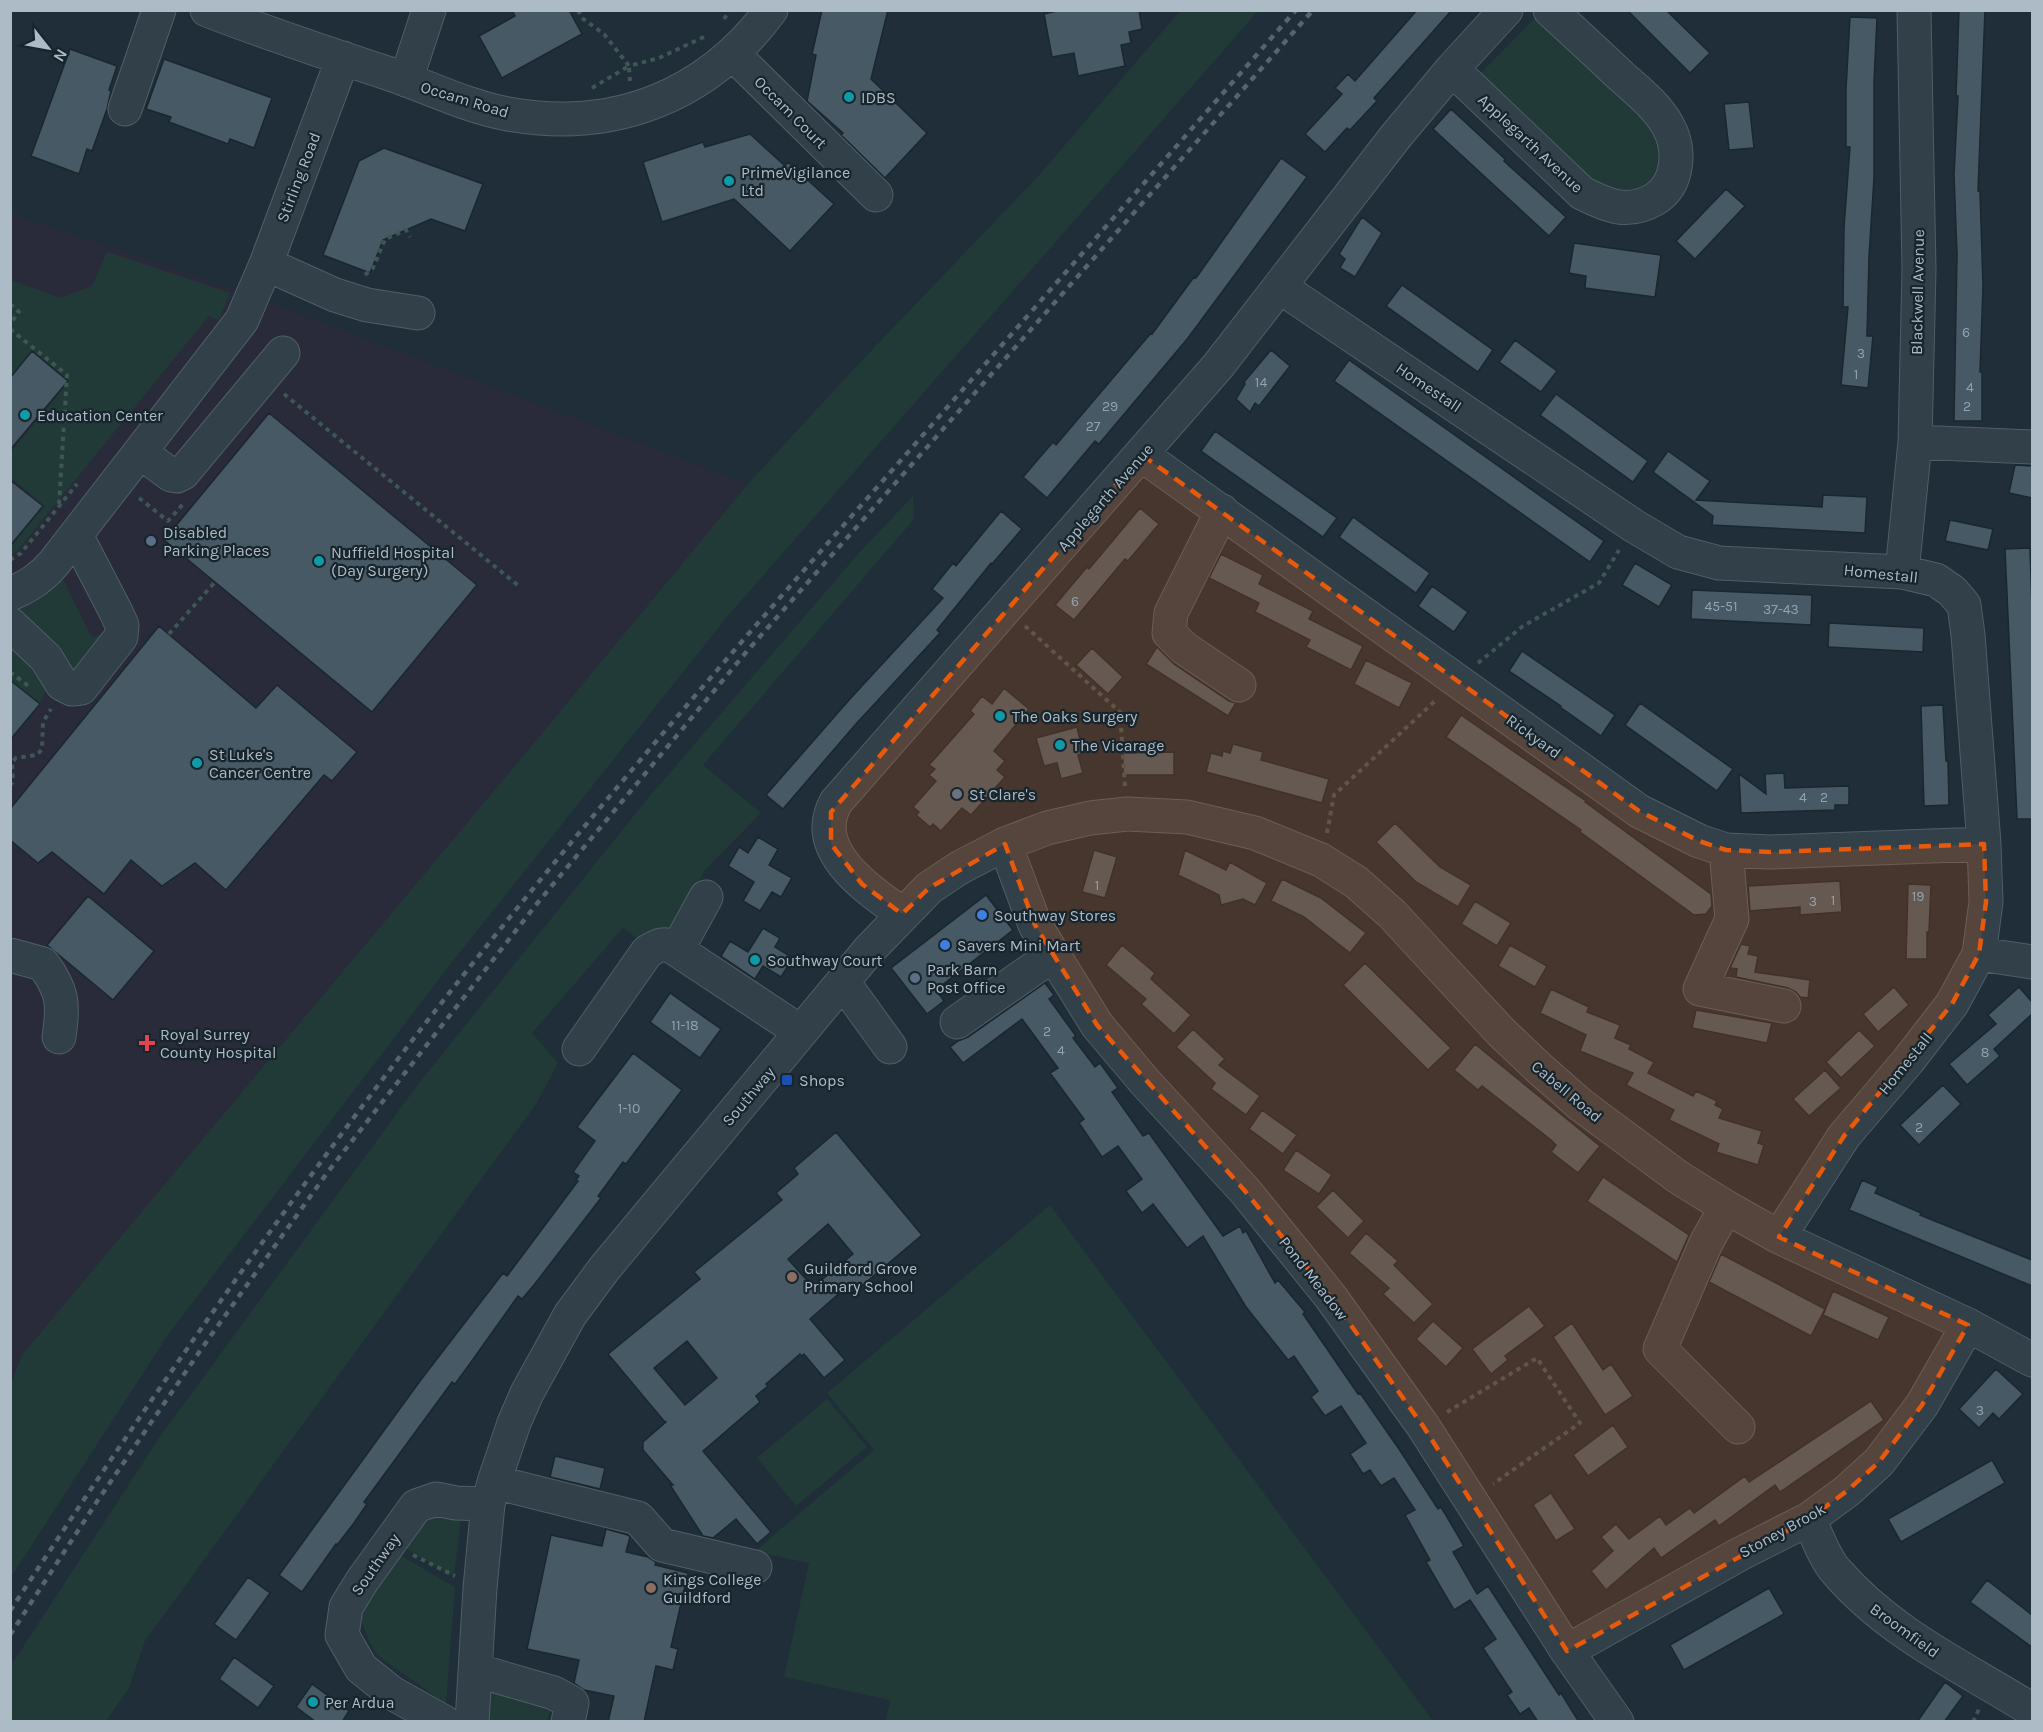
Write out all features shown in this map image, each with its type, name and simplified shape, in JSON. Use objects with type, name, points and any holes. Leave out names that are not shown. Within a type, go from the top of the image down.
[{"type":"street","points":[[125,109],[159,10]]},
{"type":"street","name":"Occam Road","points":[[207,10],[459,100],[506,114],[568,120],[632,111],[674,95],[733,54],[771,10]]},
{"type":"street","points":[[406,80],[429,10]]},
{"type":"street","name":"Applegarth Avenue","points":[[902,914],[862,884],[831,844],[831,812],[842,794],[1218,366],[1396,136],[1452,69],[1506,10]]},
{"type":"street","name":"Applegarth Avenue","points":[[1452,69],[1582,193],[1602,203],[1624,209],[1642,207],[1663,194],[1675,174],[1677,152],[1669,127],[1653,105],[1550,10]]},
{"type":"street","name":"Blackwell Avenue","points":[[1902,572],[1915,442],[1919,270],[1914,10]]},
{"type":"street","name":"Occam Court","points":[[733,54],[876,195]]},
{"type":"street","name":"Stirling Road","points":[[10,594],[29,586],[43,575],[242,320],[266,264],[342,58]]},
{"type":"street","points":[[266,264],[334,295],[367,304],[418,313]]},
{"type":"street","name":"Homestall","points":[[1280,287],[1634,526],[1678,552],[1719,563],[1902,572],[1936,580],[1952,591],[1964,604],[1984,844],[1986,902],[1979,954],[1952,1004],[1908,1061],[1844,1136],[1779,1237]]},
{"type":"street","points":[[140,452],[171,475],[177,476],[183,473],[283,353]]},
{"type":"street","points":[[1915,442],[2032,447]]},
{"type":"street","name":"Rickyard","points":[[1142,455],[1639,811],[1699,841],[1726,850],[1770,852],[1984,844]]},
{"type":"street","points":[[1222,511],[1171,613],[1169,633],[1184,648],[1239,685]]},
{"type":"street","points":[[10,624],[46,658],[62,684],[72,689],[81,688],[121,637],[122,625],[76,535]]},
{"type":"street","name":"Southway","points":[[472,1722],[480,1588],[491,1493],[514,1423],[527,1393],[570,1315],[604,1269],[843,982],[902,914],[929,888],[959,868],[1005,844],[1090,818],[1127,814]]},
{"type":"street","name":"Cabell Road","points":[[1127,814],[1187,817],[1256,833],[1321,860],[1356,882],[1392,914],[1501,1032],[1581,1105],[1633,1145],[1726,1207],[1779,1237],[1968,1325],[2032,1360]]},
{"type":"street","name":"Pond Meadow","points":[[1005,844],[1035,925],[1097,1025],[1144,1082],[1245,1191],[1330,1296],[1423,1426],[1567,1651],[1617,1722]]},
{"type":"street","points":[[1726,850],[1732,919],[1700,990],[1784,1006]]},
{"type":"street","points":[[677,950],[706,897]]},
{"type":"street","points":[[579,1049],[647,952],[664,944],[677,950],[801,1032]]},
{"type":"street","points":[[1979,954],[2032,962]]},
{"type":"street","points":[[10,955],[44,964],[56,982],[63,1009],[59,1037]]},
{"type":"street","points":[[957,1022],[1053,955]]},
{"type":"street","points":[[843,982],[890,1047]]},
{"type":"street","points":[[1726,1207],[1706,1243],[1660,1349],[1738,1427]]},
{"type":"street","name":"Stoney Brook","points":[[1567,1651],[1740,1554],[1809,1519],[1847,1491],[1879,1462],[1922,1405],[1968,1325]]},
{"type":"street","points":[[491,1493],[638,1518],[662,1545],[755,1567]]},
{"type":"street","name":"Southway","points":[[444,1722],[392,1693],[361,1668],[342,1635],[346,1607],[416,1506],[436,1499],[456,1503],[491,1493]]},
{"type":"street","name":"Broomfield","points":[[1809,1519],[1834,1570],[1880,1615],[1936,1654],[2032,1710]]},
{"type":"street","points":[[475,1670],[554,1693],[572,1703],[568,1722]]},
{"type":"path","points":[[578,10],[582,18],[604,34],[629,66]]},
{"type":"path","points":[[591,88],[629,66],[659,58],[708,35],[730,10]]},
{"type":"path","points":[[364,276],[373,268],[385,239],[406,230],[410,237]]},
{"type":"path","points":[[10,304],[20,312],[10,324]]},
{"type":"path","points":[[10,329],[67,375],[59,506]]},
{"type":"path","points":[[282,393],[520,587]]},
{"type":"path","points":[[10,560],[21,553],[80,481]]},
{"type":"path","points":[[117,482],[168,521],[191,495]]},
{"type":"path","points":[[169,634],[215,582]]},
{"type":"path","points":[[1006,609],[1120,712],[1127,814]]},
{"type":"path","points":[[10,672],[36,693]]},
{"type":"path","points":[[10,786],[13,782],[12,762],[16,758],[37,755],[42,749],[43,722],[52,706]]},
{"type":"path","points":[[1423,1426],[1537,1358],[1580,1424],[1471,1500]]},
{"type":"path","points":[[389,1543],[480,1588]]},
{"type":"highlighted area","points":[[1142,455],[1639,811],[1699,841],[1726,850],[1770,852],[1984,844],[1986,902],[1979,954],[1952,1004],[1844,1136],[1779,1237],[1968,1325],[1922,1405],[1879,1462],[1847,1491],[1809,1519],[1567,1651],[1423,1426],[1330,1296],[1245,1191],[1097,1025],[1035,925],[1005,844],[929,888],[902,914],[862,884],[831,844],[831,812]]},
{"type":"shaded area","name":"Royal Surrey County Hospital","points":[[11,213],[253,296],[748,484],[22,1355],[11,1383]]},
{"type":"green space","points":[[1180,11],[1258,11],[727,617],[445,971],[168,1335],[11,1577],[11,1384],[22,1355],[748,484],[850,373],[1041,173]]},
{"type":"green space","points":[[1539,14],[1652,126],[1665,157],[1653,189],[1626,202],[1591,190],[1475,79]]},
{"type":"green space","points":[[107,252],[230,293],[219,320],[209,316],[18,550],[11,555],[11,543],[13,544],[44,506],[11,478],[11,452],[69,381],[32,350],[11,377],[11,280],[61,298],[92,286]]},
{"type":"green space","points":[[913,496],[914,519],[703,765],[761,813],[705,870],[655,951],[623,928],[532,1033],[558,1063],[536,1104],[145,1641],[129,1688],[106,1721],[11,1721],[10,1667],[161,1435],[419,1083],[644,803],[858,554]]},
{"type":"green space","points":[[61,568],[67,574],[62,577],[92,638],[112,629],[85,669],[69,672],[15,617],[15,604]]},
{"type":"green space","points":[[10,641],[45,675],[45,691],[38,710],[11,687]]},
{"type":"green space","points":[[1050,1205],[1433,1721],[886,1721],[890,1700],[784,1677],[809,1563],[754,1552],[874,1450],[827,1393]]},
{"type":"green space","points":[[827,1399],[867,1447],[796,1506],[757,1458]]},
{"type":"green space","points":[[462,1510],[454,1577],[403,1547],[427,1515]]},
{"type":"green space","points":[[398,1554],[455,1587],[446,1704],[377,1655],[362,1623],[362,1605]]},
{"type":"green space","points":[[491,1685],[551,1707],[547,1721],[489,1722]]},
{"type":"building","points":[[512,10],[569,10],[582,34],[502,78],[479,36],[515,16]]},
{"type":"building","name":"IDBS","points":[[822,10],[888,10],[871,79],[927,133],[885,178],[841,135],[843,133],[807,101],[816,55],[812,54]]},
{"type":"building","points":[[1061,10],[1139,10],[1142,29],[1129,32],[1131,43],[1121,45],[1125,66],[1078,76],[1074,53],[1052,57],[1044,14]]},
{"type":"building","points":[[1417,10],[1452,10],[1374,98],[1377,101],[1325,152],[1305,134],[1342,94],[1335,88],[1348,74],[1355,81]]},
{"type":"building","points":[[1627,10],[1666,10],[1710,53],[1690,73]]},
{"type":"building","points":[[1959,10],[1985,10],[1978,191],[1980,191],[1983,286],[1980,372],[1982,372],[1982,421],[1954,421],[1957,254],[1954,175]]},
{"type":"building","points":[[1850,17],[1877,18],[1874,178],[1867,336],[1873,336],[1868,388],[1841,385],[1848,307],[1843,307],[1844,227],[1850,147],[1846,147],[1846,89]]},
{"type":"building","points":[[70,49],[117,66],[109,90],[111,91],[107,109],[92,151],[87,149],[79,174],[31,156]]},
{"type":"building","points":[[164,59],[272,98],[254,148],[230,139],[228,144],[169,122],[171,117],[146,109]]},
{"type":"building","points":[[1749,102],[1754,148],[1729,150],[1724,104]]},
{"type":"building","points":[[1451,109],[1566,217],[1549,236],[1433,129]]},
{"type":"building","name":"PrimeVigilance Ltd","points":[[750,134],[785,166],[788,162],[834,204],[790,251],[734,199],[662,222],[643,162],[703,142],[705,147]]},
{"type":"building","points":[[384,148],[483,184],[465,231],[431,219],[383,240],[370,273],[323,255],[359,161]]},
{"type":"building","points":[[1281,158],[1307,177],[1188,338],[1099,444],[1095,441],[1047,498],[1023,477],[1053,442],[1056,445],[1152,334],[1194,277],[1196,278]]},
{"type":"building","points":[[1726,189],[1745,206],[1695,259],[1676,241]]},
{"type":"building","points":[[1362,217],[1382,233],[1355,277],[1340,268],[1345,259],[1339,254]]},
{"type":"building","points":[[1574,243],[1661,255],[1655,297],[1585,288],[1586,276],[1569,273]]},
{"type":"building","points":[[1402,285],[1493,350],[1478,372],[1386,306]]},
{"type":"building","points":[[1515,340],[1557,371],[1541,392],[1499,362]]},
{"type":"building","points":[[1271,350],[1290,366],[1259,406],[1255,403],[1250,412],[1236,399],[1244,382]]},
{"type":"building","name":"Education Center","points":[[32,351],[68,381],[10,450],[10,378]]},
{"type":"building","points":[[1349,360],[1604,541],[1590,562],[1334,381]]},
{"type":"building","points":[[1556,394],[1648,461],[1633,482],[1540,415]]},
{"type":"building","name":"Nuffield Hospital (Day Surgery)","points":[[269,413],[477,585],[372,712],[164,540]]},
{"type":"building","points":[[1215,431],[1337,518],[1323,537],[1201,451]]},
{"type":"building","points":[[1668,451],[1710,481],[1696,500],[1822,507],[1823,495],[1867,497],[1865,533],[1712,525],[1713,516],[1653,472]]},
{"type":"building","points":[[2015,465],[2032,466],[2032,498],[2009,493]]},
{"type":"building","points":[[10,480],[43,506],[10,546]]},
{"type":"building","points":[[1140,508],[1159,524],[1128,561],[1125,559],[1074,620],[1055,605],[1087,567],[1089,569]]},
{"type":"building","points":[[1001,511],[1022,529],[991,563],[937,630],[940,633],[855,725],[783,809],[766,795],[943,598],[932,589],[953,563],[956,566]]},
{"type":"building","points":[[1353,517],[1430,573],[1416,593],[1339,537]]},
{"type":"building","points":[[1950,520],[1993,529],[1988,550],[1945,541]]},
{"type":"building","points":[[2030,548],[2032,819],[2017,819],[2005,549]]},
{"type":"building","points":[[1221,554],[1263,575],[1259,584],[1313,611],[1309,619],[1363,646],[1351,670],[1306,647],[1310,640],[1255,612],[1259,603],[1209,578]]},
{"type":"building","points":[[1635,563],[1672,585],[1659,607],[1622,585]]},
{"type":"building","points":[[1432,586],[1468,612],[1454,632],[1418,606]]},
{"type":"building","points":[[1692,590],[1812,595],[1811,625],[1691,619]]},
{"type":"building","points":[[1829,623],[1924,628],[1923,652],[1828,647]]},
{"type":"building","name":"St Luke's Cancer Centre","points":[[159,626],[256,708],[277,685],[357,752],[332,781],[324,775],[226,890],[195,863],[162,886],[131,860],[104,894],[52,852],[38,863],[10,840],[10,809]]},
{"type":"building","points":[[1157,647],[1174,664],[1229,701],[1236,703],[1228,716],[1146,664]]},
{"type":"building","points":[[1092,648],[1123,677],[1108,694],[1076,665]]},
{"type":"building","points":[[1522,651],[1615,715],[1601,736],[1509,671]]},
{"type":"building","points":[[1366,660],[1412,683],[1399,708],[1354,684]]},
{"type":"building","points":[[10,680],[40,704],[10,740]]},
{"type":"building","name":"St Clare's","points":[[1004,688],[1029,709],[994,751],[1005,761],[997,770],[1005,777],[971,815],[962,808],[941,831],[933,824],[930,827],[916,815],[919,812],[913,807],[936,781],[929,775],[935,769],[929,765],[974,714],[970,711],[982,696],[992,704]]},
{"type":"building","points":[[1640,703],[1733,769],[1717,791],[1625,725]]},
{"type":"building","points":[[1943,705],[1949,805],[1924,806],[1921,706]]},
{"type":"building","points":[[1461,715],[1586,801],[1711,894],[1712,906],[1706,914],[1694,915],[1580,832],[1581,830],[1446,737]]},
{"type":"building","name":"The Vicarage","points":[[1077,727],[1083,753],[1078,755],[1083,773],[1061,779],[1057,763],[1044,766],[1036,738]]},
{"type":"building","points":[[1233,744],[1263,752],[1261,760],[1329,779],[1322,803],[1206,772],[1211,753],[1222,756],[1223,751],[1230,753]]},
{"type":"building","points":[[1174,752],[1174,775],[1123,775],[1123,753]]},
{"type":"building","points":[[1784,773],[1785,788],[1849,786],[1849,805],[1835,805],[1835,810],[1741,813],[1739,774],[1766,794],[1765,774]]},
{"type":"building","points":[[1395,823],[1440,867],[1471,885],[1458,907],[1416,882],[1376,842]]},
{"type":"building","name":"Southway Court","points":[[758,837],[778,849],[769,865],[792,878],[781,897],[772,892],[760,911],[743,901],[754,882],[728,866],[739,847],[748,853]]},
{"type":"building","points":[[1094,850],[1117,857],[1105,898],[1082,892]]},
{"type":"building","points":[[1185,850],[1226,870],[1230,862],[1267,883],[1255,905],[1243,899],[1221,905],[1219,895],[1178,875]]},
{"type":"building","points":[[1282,879],[1321,898],[1366,933],[1350,953],[1304,917],[1271,901]]},
{"type":"building","points":[[1840,881],[1842,912],[1800,915],[1800,907],[1750,911],[1748,886]]},
{"type":"building","points":[[1908,884],[1931,885],[1927,959],[1906,959]]},
{"type":"building","points":[[986,895],[1013,930],[936,990],[944,1001],[927,1014],[891,968]]},
{"type":"building","points":[[88,896],[154,951],[113,1000],[47,945]]},
{"type":"building","points":[[1475,901],[1511,923],[1497,946],[1461,924]]},
{"type":"building","name":"Southway Court","points":[[763,928],[780,938],[775,947],[793,958],[781,977],[763,966],[755,979],[721,956],[730,941],[748,952]]},
{"type":"building","points":[[1741,944],[1750,946],[1748,954],[1758,956],[1755,972],[1810,980],[1808,998],[1800,997],[1788,988],[1736,977],[1737,969],[1730,968]]},
{"type":"building","points":[[1122,945],[1155,973],[1151,979],[1191,1015],[1174,1034],[1141,1004],[1146,999],[1106,965]]},
{"type":"building","points":[[1510,945],[1547,966],[1535,987],[1498,966]]},
{"type":"building","points":[[1365,963],[1451,1048],[1428,1070],[1343,985]]},
{"type":"building","points":[[1045,983],[1054,995],[1049,999],[1076,1036],[1073,1038],[1095,1067],[1100,1063],[1118,1088],[1112,1092],[1143,1136],[1149,1133],[1223,1236],[1240,1226],[1243,1233],[1246,1231],[1275,1283],[1278,1280],[1305,1312],[1303,1314],[1399,1449],[1438,1509],[1441,1507],[1464,1546],[1453,1552],[1477,1594],[1488,1586],[1579,1722],[1538,1722],[1529,1708],[1520,1714],[1507,1695],[1512,1692],[1483,1648],[1496,1639],[1470,1600],[1454,1610],[1426,1562],[1430,1560],[1405,1515],[1415,1510],[1394,1478],[1381,1486],[1370,1470],[1363,1474],[1350,1454],[1366,1443],[1341,1406],[1325,1416],[1311,1397],[1318,1391],[1294,1356],[1288,1360],[1246,1307],[1203,1236],[1187,1248],[1153,1204],[1142,1213],[1126,1191],[1142,1179],[1118,1146],[1102,1157],[1079,1123],[1084,1119],[1050,1073],[1058,1068],[1022,1019],[963,1063],[950,1047]]},
{"type":"building","points":[[1894,987],[1909,1005],[1878,1032],[1863,1014]]},
{"type":"building","points":[[2019,987],[2032,1002],[2032,1014],[1994,1049],[2000,1056],[1967,1085],[1949,1064],[1996,1024],[1988,1015]]},
{"type":"building","points":[[1551,989],[1589,1007],[1587,1012],[1620,1025],[1615,1038],[1631,1045],[1629,1049],[1654,1062],[1648,1073],[1693,1096],[1696,1091],[1717,1101],[1715,1105],[1723,1109],[1719,1118],[1762,1131],[1758,1143],[1764,1145],[1758,1165],[1716,1152],[1719,1144],[1669,1120],[1674,1110],[1626,1085],[1633,1073],[1580,1051],[1586,1035],[1540,1013]]},
{"type":"building","points":[[670,993],[721,1029],[700,1058],[650,1022]]},
{"type":"building","points":[[1696,1010],[1772,1023],[1767,1043],[1692,1028]]},
{"type":"building","points":[[1193,1029],[1225,1059],[1219,1065],[1260,1096],[1246,1115],[1211,1089],[1215,1083],[1176,1047]]},
{"type":"building","points":[[1859,1030],[1875,1046],[1841,1078],[1826,1062]]},
{"type":"building","points":[[1475,1044],[1600,1146],[1578,1173],[1551,1152],[1556,1145],[1551,1140],[1482,1086],[1478,1090],[1454,1070]]},
{"type":"building","points":[[633,1053],[682,1090],[626,1164],[623,1162],[598,1196],[601,1198],[534,1285],[522,1299],[518,1296],[455,1384],[452,1382],[364,1502],[367,1504],[354,1523],[302,1592],[279,1575],[420,1381],[503,1273],[507,1276],[578,1181],[576,1180],[579,1176],[573,1172],[595,1141],[577,1127]]},
{"type":"building","points":[[1825,1070],[1841,1088],[1809,1116],[1793,1099]]},
{"type":"building","points":[[1943,1085],[1961,1104],[1919,1145],[1900,1125]]},
{"type":"building","points":[[1262,1110],[1297,1135],[1283,1154],[1249,1129]]},
{"type":"building","points":[[836,1132],[922,1235],[857,1290],[851,1283],[810,1319],[845,1360],[824,1378],[804,1354],[802,1356],[800,1354],[756,1396],[760,1402],[703,1451],[771,1532],[757,1544],[736,1519],[713,1538],[703,1536],[670,1485],[673,1485],[643,1450],[643,1442],[666,1422],[608,1354],[700,1279],[694,1272],[782,1200],[776,1193],[798,1174],[794,1168]],"holes":[[[828,1224],[853,1254],[813,1287],[788,1259]],[[687,1341],[717,1378],[685,1405],[654,1368]]]},
{"type":"building","points":[[1296,1150],[1332,1175],[1319,1194],[1283,1170]]},
{"type":"building","points":[[1603,1177],[1689,1235],[1677,1262],[1587,1201]]},
{"type":"building","points":[[1862,1180],[1878,1187],[1875,1193],[1921,1213],[1920,1215],[2032,1260],[2032,1286],[1849,1210]]},
{"type":"building","points":[[1333,1190],[1364,1221],[1348,1238],[1316,1207]]},
{"type":"building","points":[[1366,1233],[1398,1261],[1394,1265],[1433,1304],[1414,1323],[1383,1294],[1389,1288],[1349,1253]]},
{"type":"building","points":[[1721,1254],[1825,1309],[1811,1336],[1709,1282]]},
{"type":"building","points":[[1833,1291],[1889,1317],[1878,1340],[1823,1315]]},
{"type":"building","points":[[1529,1306],[1545,1326],[1505,1356],[1508,1360],[1491,1374],[1472,1349]]},
{"type":"building","points":[[1433,1321],[1463,1348],[1446,1367],[1416,1339]]},
{"type":"building","points":[[1572,1323],[1603,1370],[1611,1364],[1633,1396],[1605,1415],[1553,1337]]},
{"type":"building","points":[[1996,1369],[2023,1394],[1999,1419],[1993,1413],[1979,1428],[1959,1409]]},
{"type":"building","points":[[1871,1401],[1884,1420],[1780,1492],[1775,1485],[1719,1526],[1715,1520],[1661,1558],[1654,1548],[1606,1590],[1591,1571],[1613,1551],[1601,1537],[1616,1524],[1629,1539],[1660,1516],[1666,1525],[1690,1508],[1694,1513],[1745,1476],[1749,1482]]},
{"type":"building","points":[[1613,1425],[1628,1447],[1588,1476],[1573,1455]]},
{"type":"building","points":[[555,1456],[605,1468],[600,1489],[550,1477]]},
{"type":"building","points":[[1992,1460],[2005,1483],[1901,1542],[1888,1519]]},
{"type":"building","points":[[1551,1493],[1575,1529],[1556,1541],[1533,1505]]},
{"type":"building","points":[[606,1529],[630,1537],[626,1552],[648,1557],[656,1562],[655,1565],[688,1573],[671,1647],[678,1649],[673,1670],[656,1666],[644,1722],[608,1722],[614,1696],[584,1690],[574,1683],[579,1660],[527,1649],[551,1535],[602,1546]]},
{"type":"building","points":[[248,1577],[270,1593],[236,1640],[214,1624]]},
{"type":"building","points":[[1987,1580],[2032,1615],[2032,1647],[1970,1602]]},
{"type":"building","points":[[1769,1588],[1784,1614],[1684,1670],[1670,1645]]},
{"type":"building","points":[[234,1657],[274,1686],[258,1708],[219,1679]]},
{"type":"building","points":[[1945,1682],[1963,1696],[1944,1722],[1917,1722]]},
{"type":"building","points":[[312,1684],[349,1711],[342,1722],[316,1722],[296,1707]]},
{"type":"railway","points":[[10,1611],[159,1389],[314,1171],[477,958],[708,680],[1296,10]]},
{"type":"railway","points":[[10,1635],[96,1503],[202,1348],[327,1173],[535,906],[748,650],[1313,10]]},
{"type":"place","name":"IDBS","points":[[849,97]]},
{"type":"place","name":"PrimeVigilance Ltd","points":[[729,181]]},
{"type":"place","name":"Education Center","points":[[25,415]]},
{"type":"place","name":"Disabled Parking Places","points":[[151,541]]},
{"type":"place","name":"Nuffield Hospital (Day Surgery)","points":[[319,561]]},
{"type":"place","name":"The Oaks Surgery","points":[[1000,716]]},
{"type":"place","name":"The Vicarage","points":[[1060,745]]},
{"type":"place","name":"St Luke's Cancer Centre","points":[[197,763]]},
{"type":"place","name":"St Clare's","points":[[957,794]]},
{"type":"place","name":"Southway Stores","points":[[982,915]]},
{"type":"place","name":"Savers Mini Mart","points":[[945,945]]},
{"type":"place","name":"Southway Court","points":[[755,960]]},
{"type":"place","name":"Park Barn Post Office","points":[[915,978]]},
{"type":"place","name":"Royal Surrey County Hospital","points":[[147,1043]]},
{"type":"place","name":"Shops","points":[[787,1080]]},
{"type":"place","name":"Guildford Grove Primary School","points":[[792,1277]]},
{"type":"place","name":"Kings College Guildford","points":[[651,1588]]},
{"type":"place","name":"Per Ardua","points":[[313,1702]]}]
